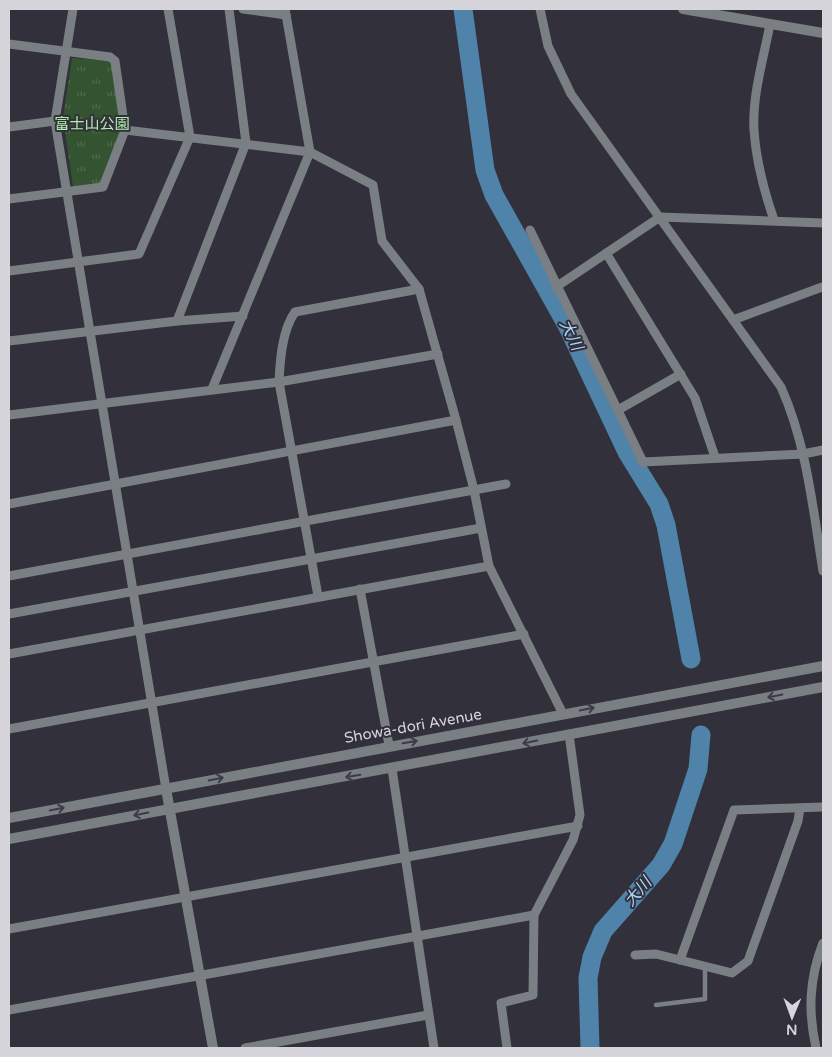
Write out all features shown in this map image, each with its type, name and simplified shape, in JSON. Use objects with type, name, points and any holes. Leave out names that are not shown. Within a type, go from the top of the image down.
[{"type":"street","points":[[73,9],[55,121],[166,789],[213,1048]]},
{"type":"street","points":[[9,271],[139,254],[190,137],[168,9]]},
{"type":"street","points":[[177,321],[246,143],[229,9]]},
{"type":"street","points":[[212,389],[310,152],[285,12],[242,9]]},
{"type":"street","points":[[540,9],[548,46],[570,94],[660,216],[781,387],[796,425],[803,454],[822,552],[823,571]]},
{"type":"street","points":[[683,9],[706,11],[823,33]]},
{"type":"street","points":[[770,24],[757,95],[754,129],[763,188],[774,220]]},
{"type":"street","points":[[9,44],[66,53],[110,57],[115,61],[125,130],[103,187],[9,199]]},
{"type":"street","points":[[9,126],[55,121]]},
{"type":"street","points":[[125,130],[310,152],[373,186],[382,241],[419,289],[474,490],[489,566],[563,714]]},
{"type":"street","points":[[556,287],[660,216],[823,223]]},
{"type":"street","points":[[530,230],[556,287],[643,462],[803,454],[823,450]]},
{"type":"street","points":[[606,253],[694,398],[715,457]]},
{"type":"street","points":[[733,320],[823,286]]},
{"type":"street","points":[[318,596],[279,382],[280,366],[289,320],[295,312],[419,289]]},
{"type":"street","points":[[9,341],[177,321],[243,316]]},
{"type":"street","points":[[9,415],[102,402],[279,382],[438,354]]},
{"type":"street","points":[[618,410],[681,374]]},
{"type":"street","points":[[9,504],[456,420]]},
{"type":"street","points":[[9,576],[506,484]]},
{"type":"street","points":[[9,614],[482,528]]},
{"type":"street","points":[[9,654],[140,628],[489,566]]},
{"type":"street","points":[[360,589],[389,746]]},
{"type":"street","points":[[9,729],[524,634]]},
{"type":"street","name":"Showa-dori Avenue","points":[[9,818],[823,666]]},
{"type":"street","points":[[9,839],[823,687]]},
{"type":"street","points":[[507,1048],[501,1002],[533,995],[534,915],[578,826],[580,815],[569,734]]},
{"type":"street","points":[[392,769],[434,1048]]},
{"type":"street","points":[[680,960],[734,810],[823,807]]},
{"type":"street","points":[[635,954],[656,954],[732,973],[748,961],[798,822],[800,808]]},
{"type":"street","points":[[9,929],[578,826]]},
{"type":"street","points":[[9,1010],[534,915]]},
{"type":"street","points":[[816,1048],[810,1024],[810,992],[823,943]]},
{"type":"street","points":[[245,1048],[428,1015]]},
{"type":"lane","points":[[656,1005],[705,999],[704,966]]},
{"type":"green space","name":"富士山公園","points":[[72,58],[111,61],[121,130],[101,184],[73,187],[63,117]]},
{"type":"waterway","name":"大川","points":[[463,9],[485,170],[494,195],[567,325],[627,452],[659,504],[666,525],[691,659]]},
{"type":"waterway","name":"大川","points":[[590,1048],[588,978],[592,957],[603,931],[661,865],[673,844],[698,769],[701,735]]}]
